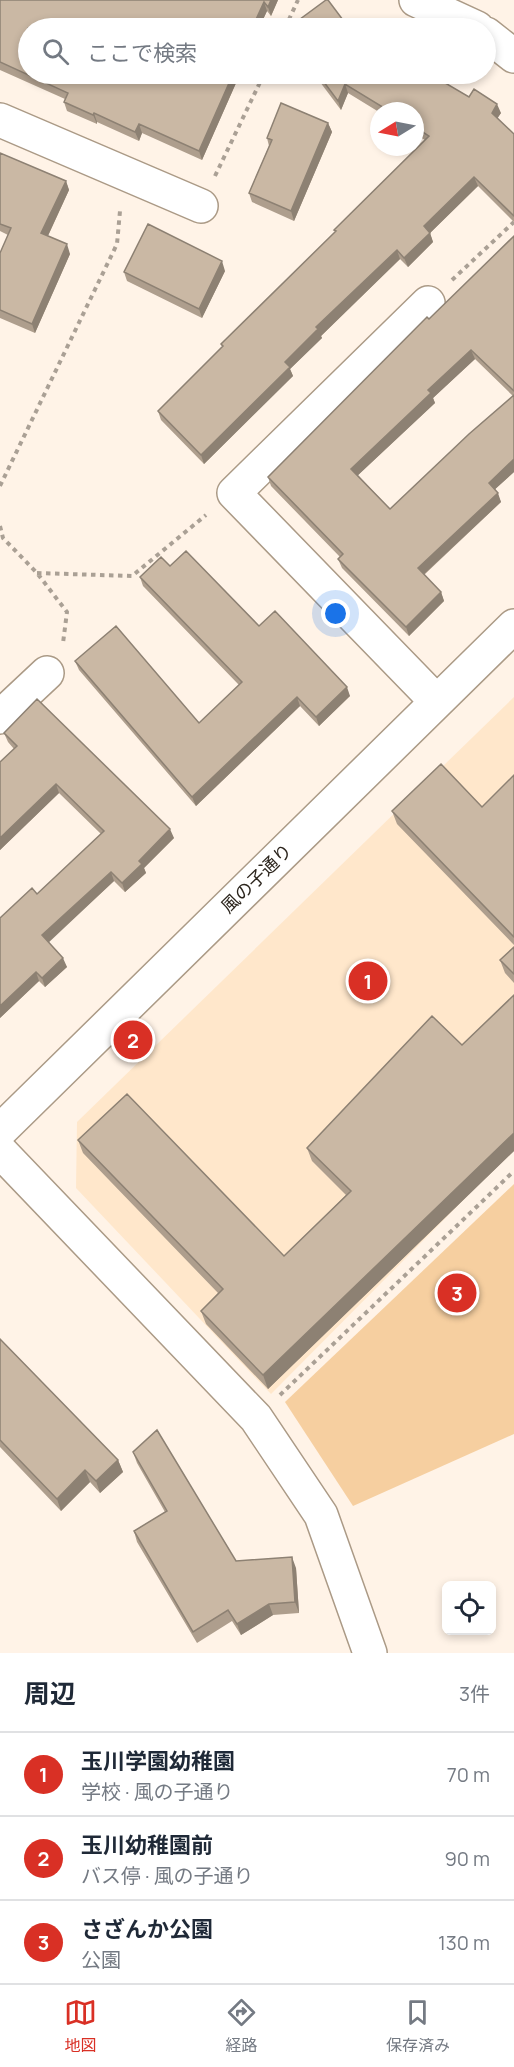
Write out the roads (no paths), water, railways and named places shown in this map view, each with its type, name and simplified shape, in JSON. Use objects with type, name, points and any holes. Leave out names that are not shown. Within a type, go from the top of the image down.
[{"type":"street","points":[[416,0],[455,18]]},
{"type":"street","points":[[496,42],[514,56]]},
{"type":"street","points":[[0,120],[201,206]]},
{"type":"street","points":[[428,303],[234,493],[436,701]]},
{"type":"street","name":"風の子通り","points":[[0,1131],[514,626]]},
{"type":"street","points":[[0,717],[47,673]]},
{"type":"street","points":[[0,1151],[256,1418],[321,1515],[370,1653]]},
{"type":"place","name":"玉川学園幼稚園","points":[[368,981]]},
{"type":"place","name":"玉川幼稚園前","points":[[133,1040]]},
{"type":"place","name":"さざんか公園","points":[[457,1293]]}]
